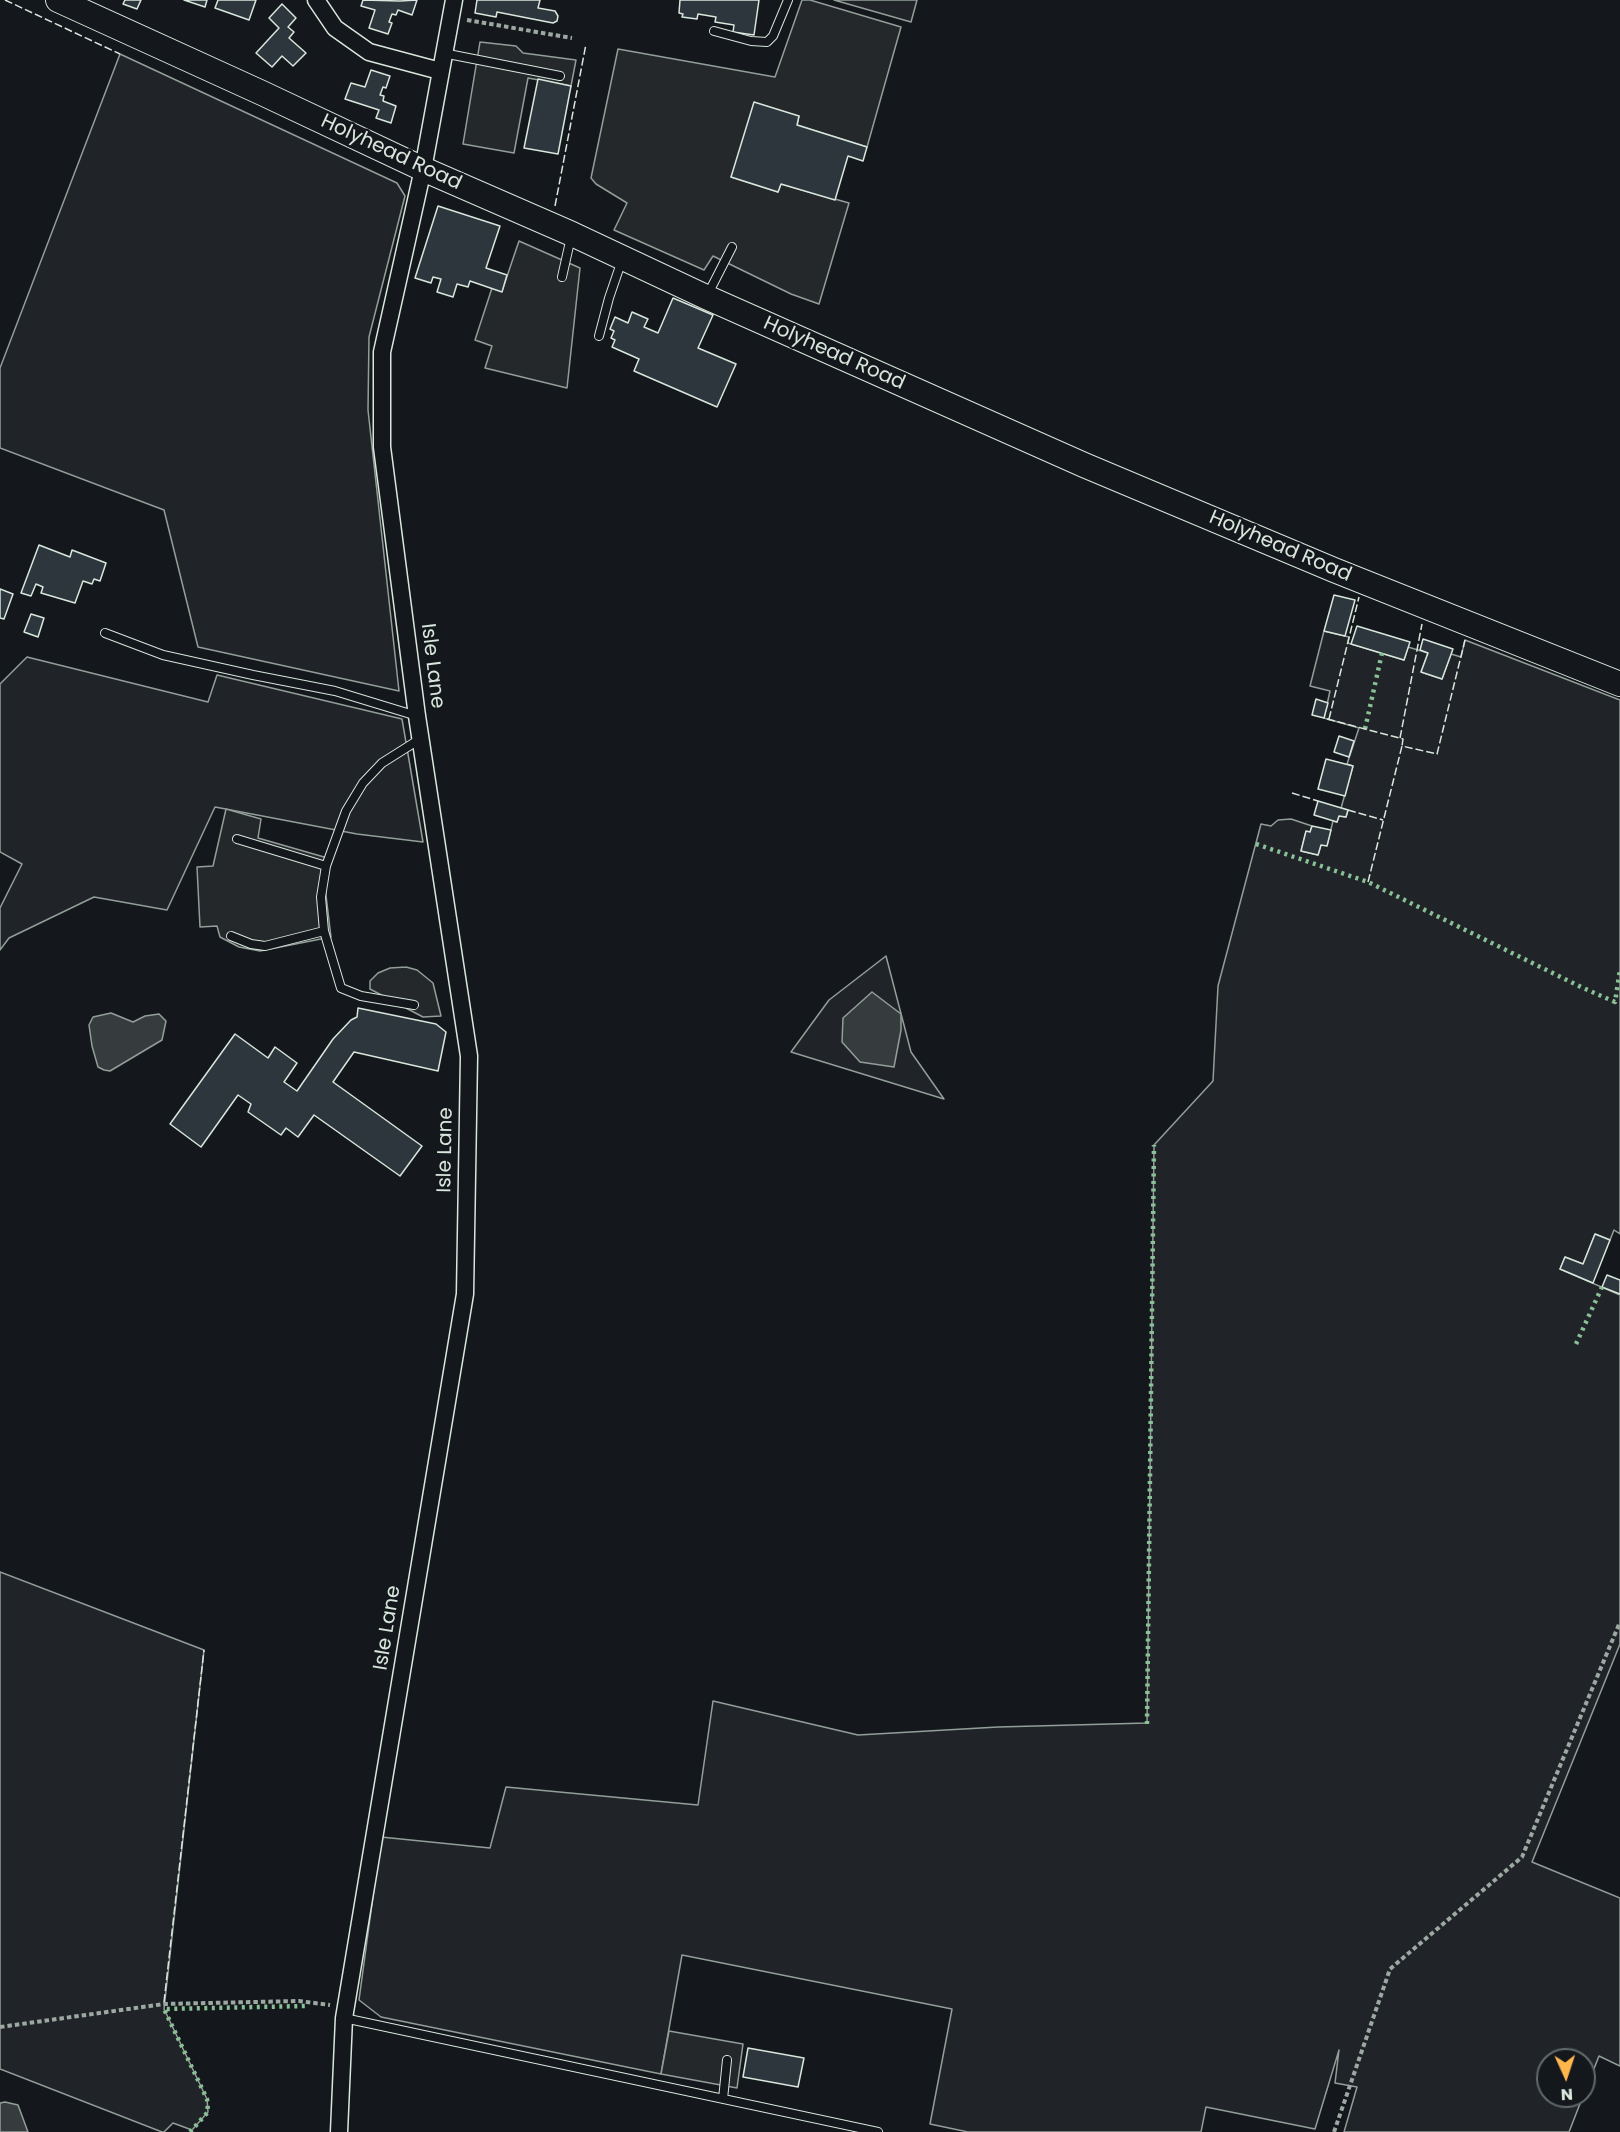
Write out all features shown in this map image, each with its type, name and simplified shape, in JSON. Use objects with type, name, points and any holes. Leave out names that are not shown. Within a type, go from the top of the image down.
[{"type":"main road","name":"Holyhead Road","points":[[58,0],[423,169],[1084,465],[1345,574],[1620,684]]},
{"type":"street","points":[[316,0],[336,28],[369,52],[440,71]]},
{"type":"street","name":"Isle Lane","points":[[339,2132],[344,2018],[465,1294],[469,1056],[417,716],[382,447],[382,352],[423,169],[454,0]]},
{"type":"lane","points":[[714,31],[751,41],[767,42],[773,36],[788,0]]},
{"type":"lane","points":[[443,53],[560,76]]},
{"type":"lane","points":[[562,277],[572,234]]},
{"type":"lane","points":[[706,297],[732,247]]},
{"type":"lane","points":[[599,336],[622,259]]},
{"type":"lane","points":[[105,633],[163,654],[336,691],[417,716]]},
{"type":"lane","points":[[414,1005],[361,996],[341,988],[324,931],[321,897],[326,866],[346,811],[363,783],[382,763],[421,739]]},
{"type":"lane","points":[[237,839],[326,866]]},
{"type":"lane","points":[[231,936],[251,944],[265,946],[324,931]]},
{"type":"lane","points":[[344,2018],[879,2132]]},
{"type":"lane","points":[[723,2099],[727,2060]]},
{"type":"path","points":[[450,17],[572,38]]},
{"type":"path","points":[[1334,2132],[1390,1969],[1522,1857],[1620,1622]]},
{"type":"path","points":[[0,2028],[164,2004],[299,2001],[330,2005],[344,2018]]},
{"type":"shaded area","points":[[802,0],[810,0],[901,27],[867,147],[797,125],[799,116],[731,177],[778,192],[781,184],[849,203],[819,304],[791,294],[713,256],[704,270],[614,230],[627,203],[596,184],[591,178],[618,49],[775,77]]},
{"type":"shaded area","points":[[834,0],[917,0],[911,22]]},
{"type":"shaded area","points":[[480,42],[516,46],[523,53],[576,60],[571,86],[528,78],[514,153],[463,144]]},
{"type":"shaded area","points":[[120,54],[397,183],[405,196],[369,337],[368,410],[399,691],[198,647],[164,510],[0,448],[0,368]]},
{"type":"shaded area","points":[[519,241],[580,268],[567,388],[485,368],[492,346],[475,340],[492,288],[502,291]]},
{"type":"shaded area","points":[[1324,631],[1349,637],[1348,643],[1404,660],[1408,647],[1428,653],[1421,672],[1442,679],[1451,654],[1461,657],[1465,640],[1620,700],[1620,1234],[1614,1230],[1610,1240],[1595,1234],[1583,1264],[1565,1257],[1560,1269],[1620,1295],[1620,1644],[1532,1862],[1620,1898],[1620,2066],[1599,2056],[1596,2064],[1596,2048],[1536,2048],[1536,2108],[1578,2108],[1569,2132],[1344,2132],[1357,2087],[1335,2083],[1339,2050],[1315,2129],[1206,2107],[1201,2132],[968,2132],[930,2124],[952,2009],[682,1955],[661,2074],[381,2017],[359,2000],[381,1837],[490,1848],[506,1787],[698,1805],[713,1701],[858,1735],[998,1727],[1147,1723],[1154,1145],[1213,1081],[1218,986],[1261,824],[1271,826],[1278,820],[1291,819],[1312,826],[1310,832],[1306,832],[1301,851],[1318,855],[1321,845],[1327,845],[1333,821],[1337,822],[1339,816],[1346,817],[1348,810],[1341,808],[1353,766],[1347,764],[1359,728],[1324,718],[1330,691],[1310,686]]},
{"type":"shaded area","points":[[27,657],[208,702],[217,675],[402,719],[423,842],[357,834],[215,807],[167,910],[94,897],[9,938],[0,950],[0,908],[22,864],[0,852],[0,684]]},
{"type":"shaded area","points":[[226,809],[261,819],[258,838],[331,859],[325,887],[331,937],[260,951],[239,947],[220,937],[217,926],[200,927],[197,867],[213,866]]},
{"type":"shaded area","points":[[886,956],[911,1052],[944,1099],[791,1052],[829,1000]]},
{"type":"shaded area","points":[[406,967],[417,970],[433,983],[441,1016],[423,1017],[370,989],[370,981],[378,973],[390,968]]},
{"type":"shaded area","points":[[872,992],[901,1014],[901,1030],[894,1067],[860,1062],[842,1042],[843,1018]]},
{"type":"shaded area","points":[[111,1013],[133,1022],[145,1016],[159,1014],[166,1021],[162,1040],[110,1071],[98,1067],[89,1025],[93,1017]]},
{"type":"shaded area","points":[[0,1572],[204,1650],[164,2009],[207,2099],[208,2112],[192,2130],[173,2123],[162,2132],[0,2069]]},
{"type":"shaded area","points":[[669,2031],[743,2044],[737,2088],[661,2074]]},
{"type":"shaded area","points":[[0,2103],[18,2105],[28,2132],[0,2132]]},
{"type":"building","points":[[125,0],[141,0],[137,9],[123,4]]},
{"type":"building","points":[[184,0],[207,0],[205,7]]},
{"type":"building","points":[[218,0],[256,0],[249,20],[215,8]]},
{"type":"building","points":[[363,0],[417,0],[412,15],[398,10],[396,15],[392,14],[388,34],[369,28],[375,10],[361,6]]},
{"type":"building","points":[[477,0],[540,0],[538,8],[555,11],[558,16],[557,21],[553,23],[497,12],[496,17],[475,13]]},
{"type":"building","points":[[680,0],[759,0],[754,35],[733,32],[734,25],[715,22],[716,17],[698,14],[697,19],[682,17],[683,14],[679,13]]},
{"type":"building","points":[[282,4],[296,18],[288,27],[294,32],[289,38],[306,53],[293,66],[282,56],[272,67],[256,53],[279,28],[269,18]]},
{"type":"building","points":[[371,70],[390,76],[386,88],[383,87],[380,95],[384,96],[383,101],[396,106],[391,123],[376,118],[379,110],[345,99],[351,83],[365,87]]},
{"type":"building","points":[[538,79],[571,86],[558,154],[524,148]]},
{"type":"building","points":[[754,102],[799,116],[797,125],[867,147],[863,161],[848,156],[835,200],[781,184],[778,192],[731,177]]},
{"type":"building","points":[[438,206],[500,226],[486,268],[507,275],[502,292],[470,281],[468,287],[457,284],[453,297],[437,292],[441,279],[433,277],[431,283],[415,278]]},
{"type":"building","points":[[673,298],[713,315],[698,348],[736,364],[717,407],[634,371],[639,359],[612,347],[615,340],[611,338],[614,331],[610,329],[615,317],[628,323],[632,312],[648,319],[644,327],[658,333]]},
{"type":"building","points":[[39,545],[70,557],[72,550],[106,563],[100,581],[94,579],[92,584],[83,581],[75,603],[41,593],[43,587],[36,584],[31,596],[21,593]]},
{"type":"building","points":[[0,589],[13,594],[4,619],[0,618]]},
{"type":"building","points":[[1334,595],[1355,600],[1345,636],[1324,631]]},
{"type":"building","points":[[31,614],[44,618],[38,637],[24,632]]},
{"type":"building","points":[[1357,626],[1410,642],[1404,660],[1351,644]]},
{"type":"building","points":[[1423,639],[1453,649],[1442,679],[1421,672],[1428,653],[1420,650]]},
{"type":"building","points":[[1316,699],[1328,703],[1324,718],[1312,715]]},
{"type":"building","points":[[1339,736],[1354,741],[1349,757],[1334,752]]},
{"type":"building","points":[[1326,759],[1353,766],[1345,796],[1318,789]]},
{"type":"building","points":[[1318,801],[1348,810],[1346,817],[1339,816],[1337,822],[1314,815]]},
{"type":"building","points":[[1312,826],[1331,830],[1327,846],[1321,845],[1318,855],[1301,851],[1306,831],[1310,832]]},
{"type":"building","points":[[358,1008],[436,1024],[446,1032],[438,1071],[354,1052],[333,1082],[422,1146],[400,1176],[314,1115],[298,1137],[286,1128],[281,1135],[248,1112],[251,1104],[238,1095],[201,1147],[170,1124],[235,1034],[268,1058],[275,1047],[297,1063],[284,1082],[297,1091],[333,1039],[351,1020],[357,1017]]},
{"type":"building","points":[[1595,1234],[1610,1240],[1593,1283],[1560,1269],[1565,1257],[1583,1264]]},
{"type":"building","points":[[1607,1275],[1620,1280],[1620,1294],[1602,1287]]},
{"type":"building","points":[[748,2048],[804,2058],[798,2087],[743,2077]]},
{"type":"hedge","points":[[1365,729],[1382,653]]},
{"type":"hedge","points":[[1256,844],[1368,882],[1615,1002],[1620,970]]},
{"type":"hedge","points":[[1147,1724],[1154,1145]]},
{"type":"hedge","points":[[1576,1344],[1602,1287]]},
{"type":"hedge","points":[[190,2132],[208,2112],[207,2099],[164,2009],[305,2006]]},
{"type":"fence","points":[[5,0],[120,54]]},
{"type":"fence","points":[[555,206],[586,44]]},
{"type":"fence","points":[[1329,719],[1359,597]]},
{"type":"fence","points":[[1400,738],[1422,624]]},
{"type":"fence","points":[[1368,882],[1402,746],[1437,754],[1465,640]]},
{"type":"fence","points":[[1327,719],[1403,739],[1402,746]]},
{"type":"fence","points":[[1292,793],[1318,801]]},
{"type":"fence","points":[[1348,810],[1383,820]]},
{"type":"fence","points":[[164,2002],[204,1650]]}]
